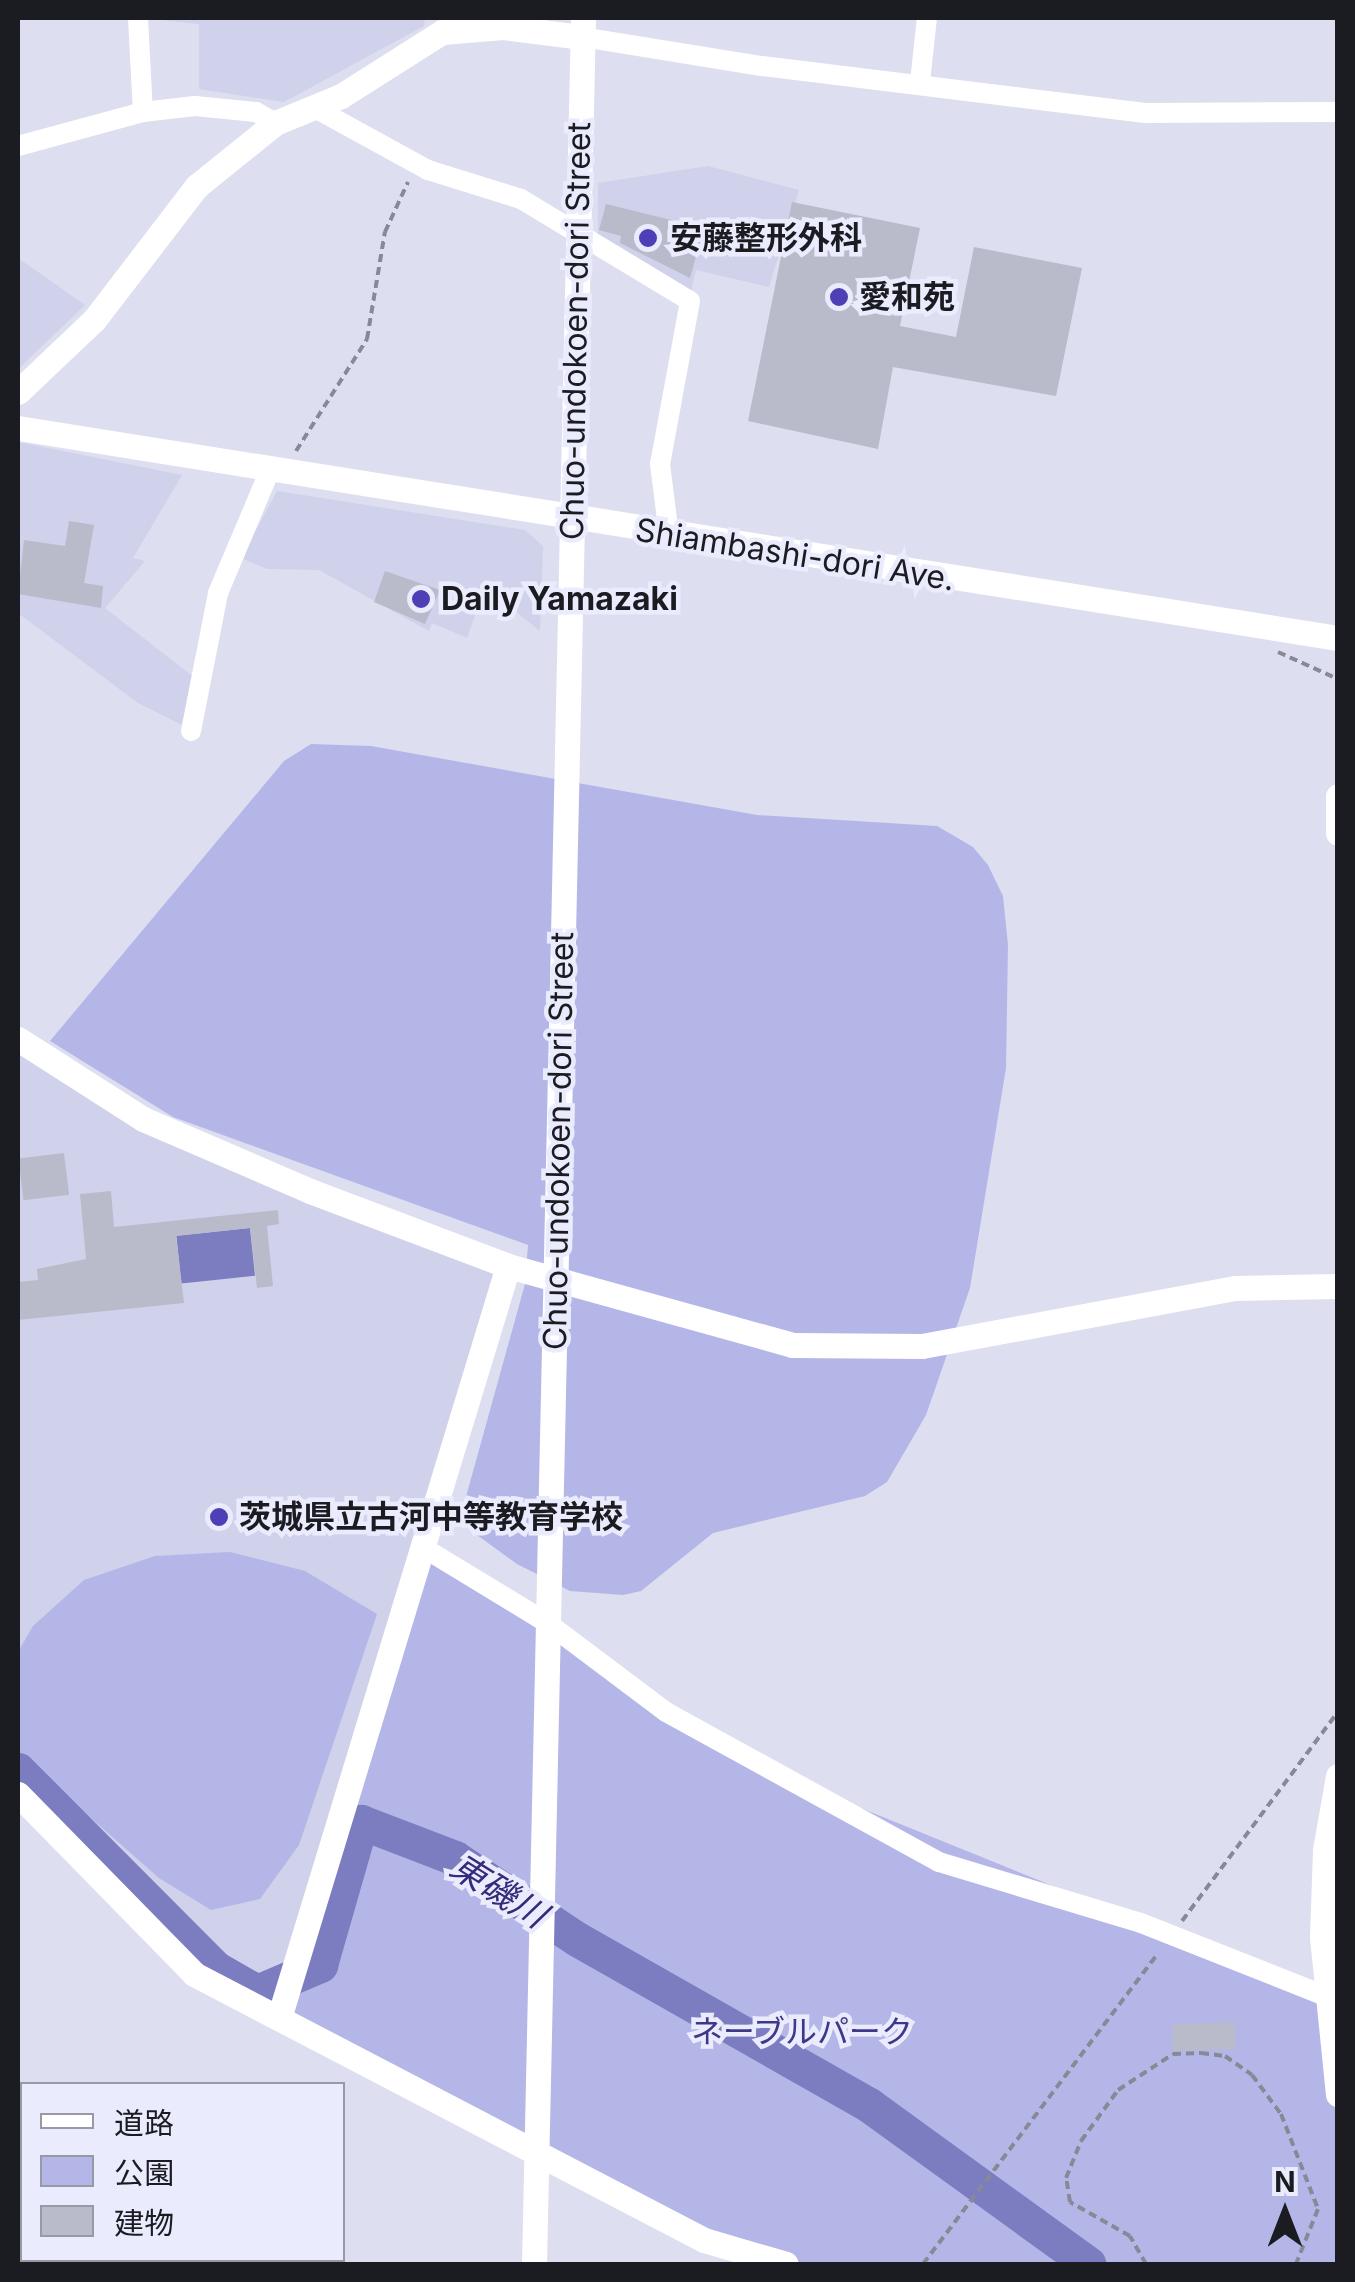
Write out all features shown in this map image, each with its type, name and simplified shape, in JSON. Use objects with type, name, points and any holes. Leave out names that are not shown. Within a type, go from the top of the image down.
[{"type":"street","points":[[138,18],[143,112]]},
{"type":"street","points":[[920,82],[926,18]]},
{"type":"street","points":[[18,392],[94,320],[197,186],[274,123],[313,107],[442,32],[484,27],[582,27],[762,66],[920,82],[1147,113],[1338,112]]},
{"type":"street","name":"Chuo-undokoen-dori Street","points":[[534,2264],[582,27]]},
{"type":"street","points":[[313,107],[416,164],[521,199],[690,301],[660,464],[668,535]]},
{"type":"street","points":[[18,146],[143,112],[234,108],[274,123]]},
{"type":"street","name":"Shiambashi-dori Ave.","points":[[18,428],[572,520],[1338,638]]},
{"type":"street","points":[[191,731],[218,593],[276,470]]},
{"type":"street","points":[[1338,796],[1338,834]]},
{"type":"street","points":[[18,1039],[143,1119],[508,1266],[731,1332],[850,1350],[1006,1336],[1235,1288],[1338,1286]]},
{"type":"street","points":[[279,2018],[508,1266]]},
{"type":"street","points":[[424,1548],[549,1624],[666,1712],[939,1862],[1171,1934],[1324,1996]]},
{"type":"street","points":[[1338,1776],[1325,1850],[1330,1936],[1324,1996],[1338,2094]]},
{"type":"street","points":[[18,1794],[194,1974],[704,2240],[786,2264]]},
{"type":"path","points":[[276,470],[366,339],[385,232],[416,164]]},
{"type":"path","points":[[1259,626],[1273,650],[1338,679]]},
{"type":"path","points":[[923,2264],[1338,1712]]},
{"type":"path","points":[[1146,2264],[1130,2236],[1070,2202],[1066,2178],[1081,2142],[1118,2090],[1173,2054],[1201,2053],[1225,2056],[1252,2075],[1282,2114],[1318,2209],[1296,2264]]},
{"type":"shaded area","points":[[144,18],[425,18],[424,26],[284,102],[199,89],[199,24]]},
{"type":"shaded area","points":[[708,166],[799,190],[769,287],[696,270],[691,291],[598,239],[598,183]]},
{"type":"shaded area","points":[[18,258],[85,305],[18,369]]},
{"type":"shaded area","points":[[18,442],[182,475],[133,558],[145,561],[105,608],[195,678],[184,726],[138,703],[18,613]]},
{"type":"shaded area","points":[[277,491],[525,530],[543,546],[540,631],[485,587],[467,638],[432,623],[429,631],[319,570],[267,569],[241,558]]},
{"type":"shaded area","name":"茨城県立古河中等教育学校","points":[[18,1053],[135,1127],[494,1270],[285,1980],[265,1988],[210,1958],[67,1805],[18,1764]]},
{"type":"shaded area","points":[[250,1228],[255,1276],[181,1283],[176,1236]]},
{"type":"green space","points":[[311,744],[371,746],[757,815],[937,826],[973,847],[988,865],[1003,896],[1008,945],[1006,1068],[970,1288],[926,1415],[887,1482],[865,1496],[713,1533],[641,1591],[623,1595],[570,1591],[517,1564],[459,1522],[525,1284],[528,1245],[173,1117],[50,1041],[284,761]]},
{"type":"green space","name":"ネーブルパーク","points":[[424,1548],[762,1768],[1322,1995],[1322,1943],[1337,1936],[1337,2264],[767,2264],[279,2018]]},
{"type":"green space","points":[[230,1552],[305,1571],[377,1614],[299,1845],[260,1899],[211,1910],[159,1878],[18,1754],[18,1652],[33,1626],[84,1580],[155,1556]]},
{"type":"green space","points":[[20,2230],[20,2262],[160,2262],[18,2264]]},
{"type":"building","name":"愛和苑","points":[[792,202],[920,228],[900,326],[956,337],[974,247],[1082,268],[1056,396],[893,367],[878,449],[748,421]]},
{"type":"building","points":[[606,204],[704,228],[690,278],[620,243],[621,236],[599,230]]},
{"type":"building","points":[[69,521],[94,525],[84,583],[103,586],[101,608],[18,594],[24,540],[65,546]]},
{"type":"building","points":[[385,571],[440,590],[425,624],[374,602]]},
{"type":"building","points":[[64,1153],[69,1195],[23,1200],[18,1159]]},
{"type":"building","points":[[111,1191],[114,1227],[278,1210],[279,1224],[267,1226],[273,1286],[257,1288],[250,1228],[176,1236],[184,1303],[18,1320],[18,1282],[38,1280],[37,1269],[86,1259],[80,1194]]},
{"type":"building","points":[[1235,2022],[1236,2049],[1173,2051],[1172,2024]]},
{"type":"waterway","name":"東磯川","points":[[18,1770],[215,1968],[257,1992],[320,1965],[361,1822],[455,1858],[577,1939],[869,2105],[1089,2264]]},
{"type":"place","name":"安藤整形外科","points":[[648,238]]},
{"type":"place","name":"愛和苑","points":[[839,297]]},
{"type":"place","name":"Daily Yamazaki","points":[[421,599]]},
{"type":"place","name":"茨城県立古河中等教育学校","points":[[219,1517]]}]
